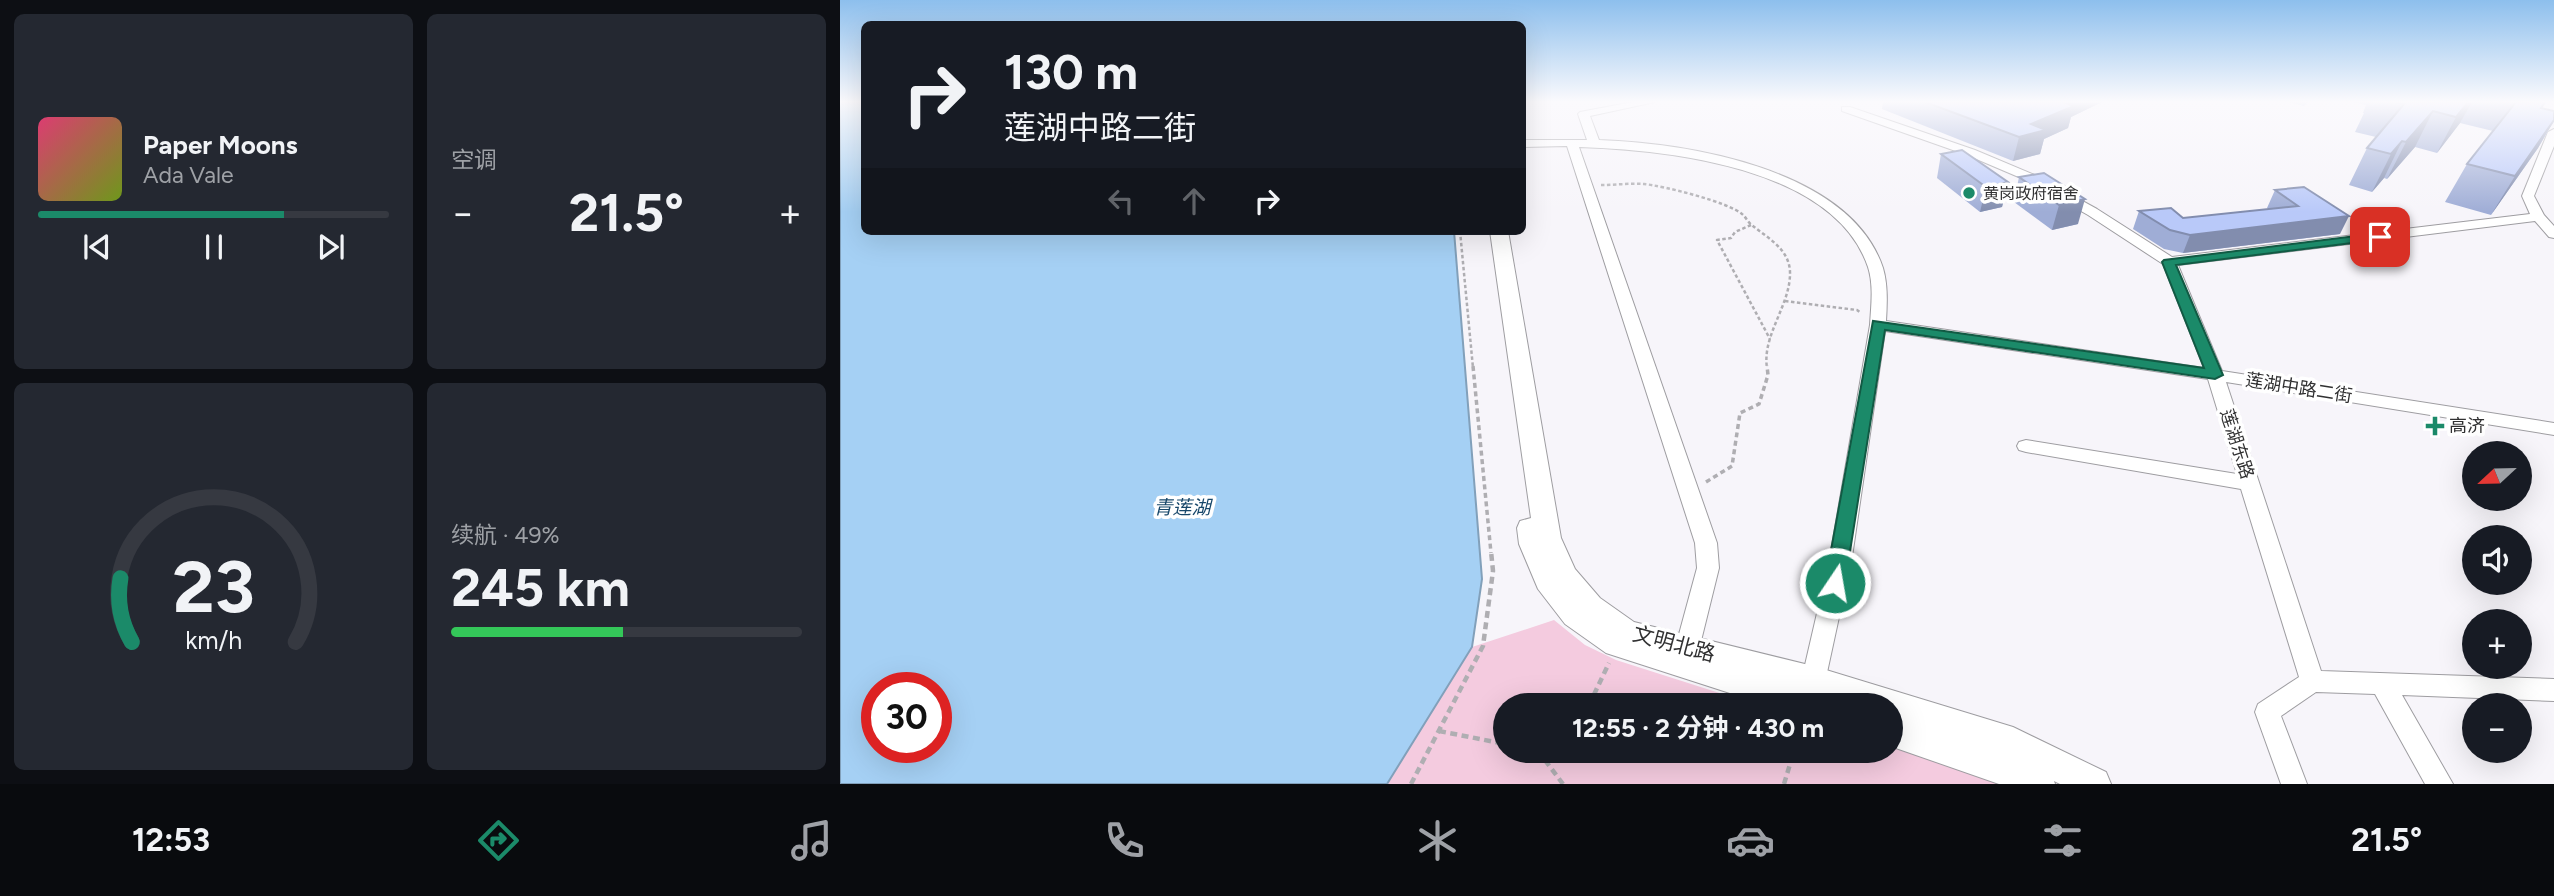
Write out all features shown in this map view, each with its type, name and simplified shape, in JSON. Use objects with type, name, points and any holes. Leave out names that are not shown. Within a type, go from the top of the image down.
[{"type":"street","points":[[1592,139],[1594,144]]},
{"type":"street","points":[[1931,139],[2016,171],[2104,219],[2169,262],[2538,218]]},
{"type":"street","points":[[2551,139],[2528,196],[2538,218],[2554,234]]},
{"type":"street","points":[[1572,143],[1706,543],[1708,568],[1687,649]]},
{"type":"street","points":[[1526,144],[1572,143],[1643,148],[1753,167],[1812,194],[1840,215],[1853,230],[1874,264],[1880,297],[1878,324],[1841,557],[1812,693]]},
{"type":"street","name":"文明北路","points":[[1489,235],[1533,544],[1548,581],[1575,615],[1617,644],[1796,693]]},
{"type":"street","name":"文明北路","points":[[1500,235],[1541,508],[1547,538],[1564,576],[1590,606],[1626,632],[1687,649],[1801,693]]},
{"type":"street","name":"莲湖东路","points":[[2169,262],[2215,375],[2312,681]]},
{"type":"street","name":"莲湖中路二街","points":[[1878,324],[2554,429]]},
{"type":"street","points":[[2026,446],[2249,483]]},
{"type":"street","points":[[2294,784],[2267,712],[2312,681],[2554,690]]},
{"type":"street","points":[[2382,684],[2440,784]]},
{"type":"street","name":"文明北路","points":[[1903,717],[2013,742],[2094,784]]},
{"type":"street","points":[[1903,735],[2001,768],[2038,784]]},
{"type":"path","points":[[1586,186],[1645,184],[1676,189],[1741,214],[1751,225],[1772,238],[1789,263],[1790,275],[1784,301],[1765,354],[1768,375],[1759,404],[1740,413],[1732,466],[1689,493]]},
{"type":"path","points":[[1751,225],[1735,232],[1731,238],[1717,240],[1770,340]]},
{"type":"path","points":[[1411,784],[1483,646],[1493,571],[1460,235]]},
{"type":"path","points":[[1784,301],[1857,310],[1878,324]]},
{"type":"path","points":[[1595,693],[1617,644]]},
{"type":"path","points":[[1439,730],[1493,741]]},
{"type":"path","points":[[1548,763],[1563,784]]},
{"type":"path","points":[[1784,784],[1790,763]]},
{"type":"shaded area","points":[[1554,620],[1585,645],[1616,660],[1719,693],[1493,693],[1493,763],[1903,763],[1903,751],[2005,784],[1387,784],[1472,647]]},
{"type":"water","name":"青莲湖","points":[[840,139],[861,139],[861,235],[1454,235],[1482,579],[1472,647],[1387,784],[840,784]]},
{"type":"building","points":[[2375,139],[2409,139],[2406,142],[2402,141],[2391,154],[2367,148]]},
{"type":"building","points":[[2487,139],[2541,139],[2515,176],[2467,164]]},
{"type":"building","points":[[1962,150],[2008,182],[1986,187],[1941,154]]},
{"type":"building","points":[[2044,173],[2085,199],[2059,205],[2019,177]]},
{"type":"building","points":[[2304,187],[2349,216],[2190,235],[2170,230],[2139,211],[2171,208],[2183,218],[2298,206],[2275,190]]},
{"type":"place","name":"黄岗政府宿舍","points":[[1969,193]]},
{"type":"place","name":"高济","points":[[2435,426]]},
{"type":"route","points":[[1835,583],[1878,324],[2215,375],[2169,262],[2380,237]]}]
